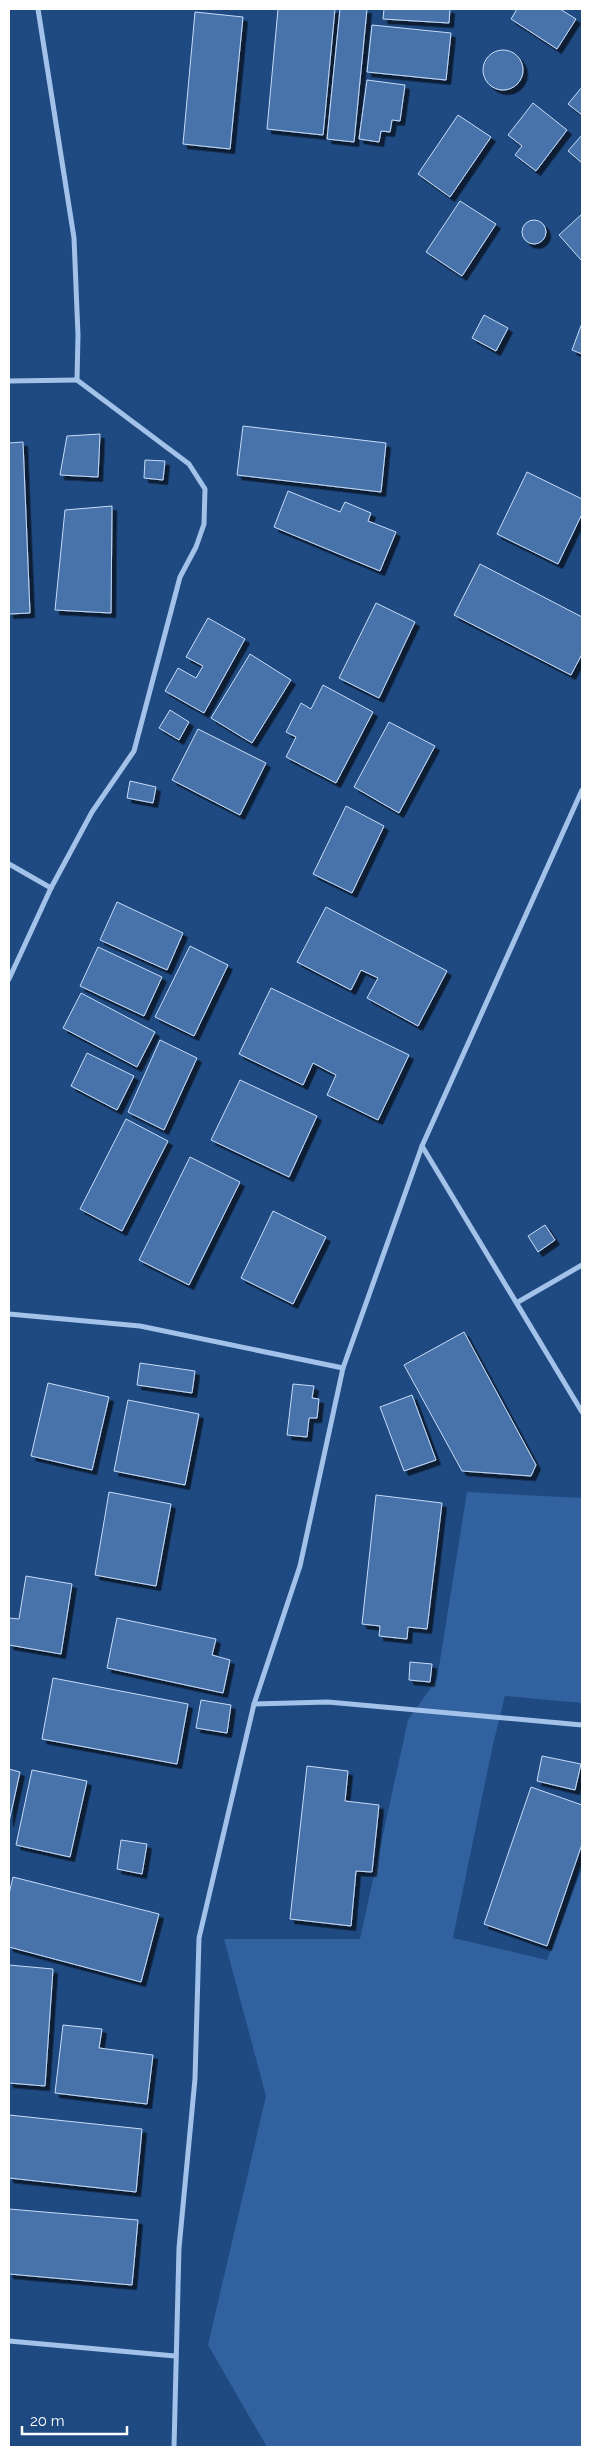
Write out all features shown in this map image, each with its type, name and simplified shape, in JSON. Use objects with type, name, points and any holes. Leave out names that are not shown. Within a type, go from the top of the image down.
[{"type":"street","points":[[38,9],[74,238],[78,336],[77,380]]},
{"type":"street","points":[[9,381],[77,380],[189,464],[205,489],[204,524],[196,547],[180,577],[134,751],[92,812],[51,888],[9,978]]},
{"type":"street","points":[[174,2447],[179,2248],[194,2080],[199,1938],[254,1704],[300,1566],[343,1368],[422,1146],[582,790]]},
{"type":"street","points":[[9,864],[51,888]]},
{"type":"street","points":[[422,1146],[518,1302],[582,1412]]},
{"type":"street","points":[[518,1302],[582,1265]]},
{"type":"street","points":[[9,1314],[140,1326],[343,1368]]},
{"type":"street","points":[[254,1704],[328,1702],[582,1725]]},
{"type":"street","points":[[9,2341],[175,2356]]},
{"type":"shaded area","points":[[467,1492],[582,1498],[582,1703],[505,1696],[492,1749],[453,1938],[547,1960],[582,1868],[582,2447],[267,2447],[208,2345],[266,2096],[224,1939],[360,1939],[408,1720],[437,1679]]},
{"type":"building","points":[[278,9],[335,9],[323,135],[267,129]]},
{"type":"building","points":[[340,9],[367,9],[354,142],[327,139]]},
{"type":"building","points":[[384,9],[450,9],[449,23],[383,19]]},
{"type":"building","points":[[517,9],[560,9],[576,19],[557,49],[511,19]]},
{"type":"building","points":[[195,12],[243,17],[230,149],[183,144]]},
{"type":"building","points":[[372,25],[451,33],[446,80],[367,72]]},
{"type":"building","points":[[503,50],[517,56],[523,70],[517,84],[503,90],[489,84],[483,70],[489,56]]},
{"type":"building","points":[[367,80],[405,85],[400,121],[392,120],[390,132],[381,131],[379,142],[359,139]]},
{"type":"building","points":[[582,87],[582,115],[568,104]]},
{"type":"building","points":[[533,103],[567,130],[536,171],[515,155],[522,146],[508,135]]},
{"type":"building","points":[[458,115],[491,137],[450,197],[418,174]]},
{"type":"building","points":[[582,135],[582,163],[568,151]]},
{"type":"building","points":[[460,201],[496,224],[462,276],[426,252]]},
{"type":"building","points":[[582,214],[582,261],[559,235]]},
{"type":"building","points":[[534,220],[543,223],[546,232],[543,241],[534,244],[525,241],[522,232],[525,223]]},
{"type":"building","points":[[484,315],[508,328],[496,351],[472,338]]},
{"type":"building","points":[[582,323],[582,354],[572,350]]},
{"type":"building","points":[[243,426],[386,443],[381,492],[237,475]]},
{"type":"building","points":[[100,434],[98,477],[60,475],[67,436]]},
{"type":"building","points":[[23,442],[30,613],[9,614],[9,443]]},
{"type":"building","points":[[145,460],[165,461],[163,480],[144,478]]},
{"type":"building","points":[[527,472],[582,499],[582,514],[558,564],[497,534]]},
{"type":"building","points":[[288,491],[340,512],[345,502],[371,513],[368,521],[396,532],[380,571],[274,527]]},
{"type":"building","points":[[112,506],[111,613],[55,610],[65,510]]},
{"type":"building","points":[[480,564],[582,617],[582,654],[571,675],[454,615]]},
{"type":"building","points":[[376,603],[415,622],[379,698],[339,678]]},
{"type":"building","points":[[208,618],[245,639],[204,713],[165,691],[178,668],[196,678],[203,666],[186,657]]},
{"type":"building","points":[[250,654],[291,680],[252,743],[211,718]]},
{"type":"building","points":[[323,685],[373,712],[336,783],[286,757],[296,737],[286,732],[301,703],[311,709]]},
{"type":"building","points":[[170,710],[189,722],[179,740],[159,728]]},
{"type":"building","points":[[389,722],[435,746],[399,813],[354,787]]},
{"type":"building","points":[[198,729],[266,763],[240,815],[172,780]]},
{"type":"building","points":[[130,781],[156,787],[153,803],[127,798]]},
{"type":"building","points":[[346,806],[384,826],[352,893],[313,874]]},
{"type":"building","points":[[117,902],[183,933],[167,970],[100,940]]},
{"type":"building","points":[[326,907],[447,971],[418,1026],[367,998],[378,978],[361,970],[351,990],[297,962]]},
{"type":"building","points":[[190,946],[228,965],[194,1036],[155,1017]]},
{"type":"building","points":[[98,947],[162,977],[144,1016],[80,986]]},
{"type":"building","points":[[271,988],[409,1055],[378,1120],[327,1095],[336,1075],[313,1063],[303,1085],[239,1054]]},
{"type":"building","points":[[81,993],[155,1032],[137,1067],[63,1028]]},
{"type":"building","points":[[160,1040],[197,1058],[164,1130],[128,1112]]},
{"type":"building","points":[[87,1053],[134,1076],[117,1110],[71,1086]]},
{"type":"building","points":[[240,1080],[317,1116],[289,1177],[211,1140]]},
{"type":"building","points":[[126,1119],[168,1141],[122,1231],[80,1209]]},
{"type":"building","points":[[190,1157],[240,1182],[189,1285],[139,1260]]},
{"type":"building","points":[[273,1211],[326,1237],[293,1304],[241,1278]]},
{"type":"building","points":[[545,1225],[555,1240],[538,1252],[528,1236]]},
{"type":"building","points":[[464,1332],[536,1465],[531,1476],[462,1471],[404,1365]]},
{"type":"building","points":[[140,1363],[195,1371],[192,1393],[137,1385]]},
{"type":"building","points":[[48,1383],[109,1397],[92,1470],[31,1456]]},
{"type":"building","points":[[293,1384],[314,1386],[312,1398],[319,1399],[317,1418],[309,1418],[307,1437],[287,1435]]},
{"type":"building","points":[[412,1395],[436,1460],[404,1471],[380,1407]]},
{"type":"building","points":[[128,1400],[199,1414],[185,1485],[114,1471]]},
{"type":"building","points":[[109,1492],[171,1504],[156,1586],[95,1575]]},
{"type":"building","points":[[376,1495],[442,1503],[427,1629],[408,1627],[407,1639],[379,1636],[380,1626],[362,1624]]},
{"type":"building","points":[[26,1576],[72,1584],[61,1654],[9,1645],[9,1618],[19,1619]]},
{"type":"building","points":[[117,1618],[216,1639],[212,1655],[230,1660],[223,1693],[107,1668]]},
{"type":"building","points":[[410,1662],[432,1664],[430,1682],[409,1680]]},
{"type":"building","points":[[53,1678],[188,1704],[177,1764],[42,1739]]},
{"type":"building","points":[[201,1700],[231,1705],[227,1733],[196,1728]]},
{"type":"building","points":[[542,1756],[581,1764],[575,1790],[537,1781]]},
{"type":"building","points":[[307,1766],[348,1771],[345,1801],[379,1805],[372,1872],[356,1871],[351,1926],[290,1919]]},
{"type":"building","points":[[9,1769],[20,1772],[9,1822]]},
{"type":"building","points":[[32,1770],[87,1781],[70,1857],[16,1845]]},
{"type":"building","points":[[531,1787],[582,1805],[582,1844],[547,1946],[484,1924]]},
{"type":"building","points":[[121,1840],[147,1844],[142,1874],[117,1869]]},
{"type":"building","points":[[13,1877],[159,1914],[141,1982],[9,1947],[9,1894]]},
{"type":"building","points":[[9,1965],[53,1969],[45,2086],[9,2083]]},
{"type":"building","points":[[63,2025],[102,2029],[99,2048],[153,2055],[147,2104],[55,2093]]},
{"type":"building","points":[[9,2115],[142,2129],[136,2192],[9,2178]]},
{"type":"building","points":[[9,2209],[138,2220],[132,2285],[9,2274]]}]
